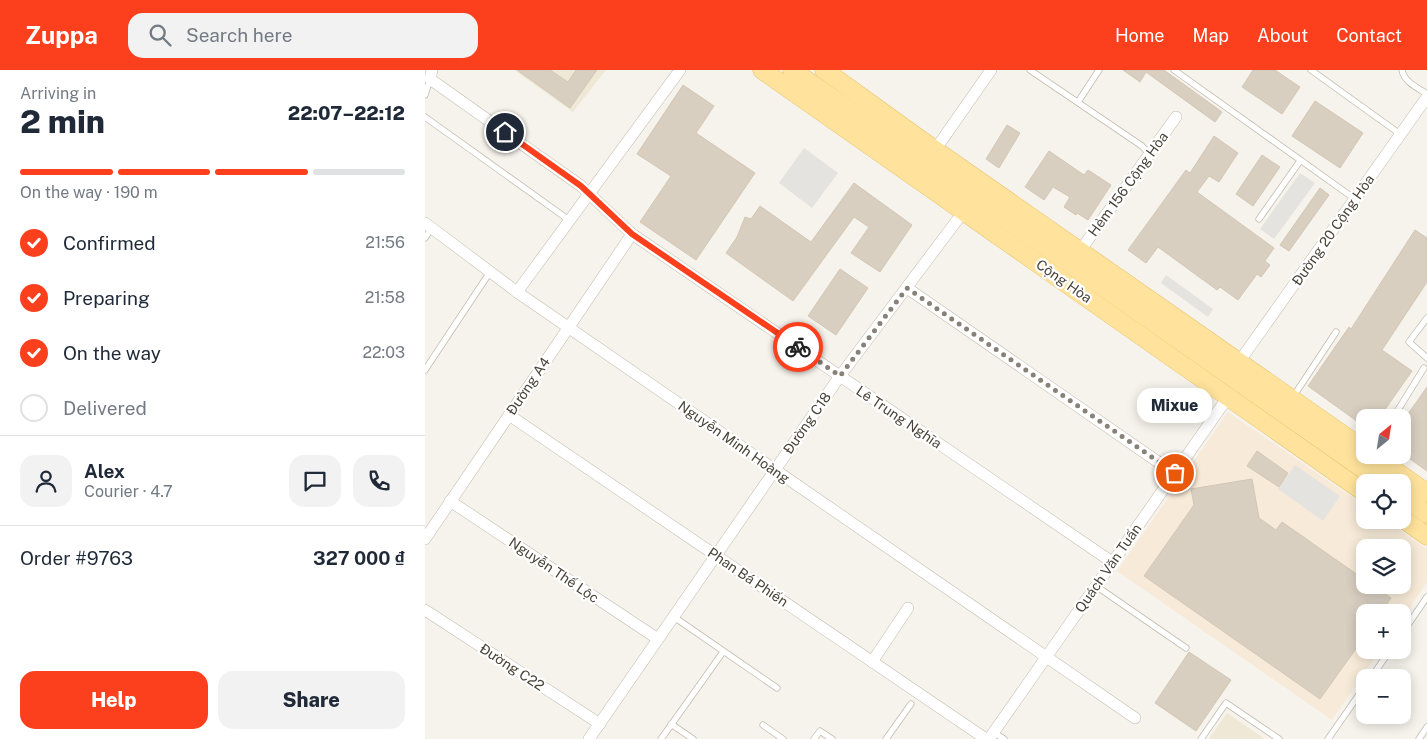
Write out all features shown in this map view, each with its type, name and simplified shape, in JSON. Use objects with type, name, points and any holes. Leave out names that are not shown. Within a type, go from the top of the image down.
[{"type":"main road","name":"Cộng Hòa","points":[[762,70],[1356,486]]},
{"type":"main road","name":"Cộng Hòa","points":[[792,70],[1371,474]]},
{"type":"main road","points":[[824,70],[935,150],[1356,444]]},
{"type":"main road","points":[[1386,464],[1427,493]]},
{"type":"main road","points":[[1411,503],[1427,514]]},
{"type":"main road","points":[[1411,525],[1427,536]]},
{"type":"street","points":[[517,292],[680,70]]},
{"type":"street","points":[[935,150],[991,70]]},
{"type":"street","name":"Lê Trung Nghĩa","points":[[431,74],[581,186],[632,234],[1113,562]]},
{"type":"street","name":"Đường 20 Cộng Hòa","points":[[1239,362],[1427,96]]},
{"type":"street","name":"Hẻm 156 Cộng Hòa","points":[[1080,251],[1176,116]]},
{"type":"street","name":"Đường C18","points":[[589,739],[840,376],[964,211]]},
{"type":"street","name":"Nguyễn Minh Hoàng","points":[[428,225],[517,292],[1135,718]]},
{"type":"street","name":"Đường A4","points":[[425,538],[632,234]]},
{"type":"street","points":[[907,288],[1175,473]]},
{"type":"street","name":"Quách Văn Tuấn","points":[[989,737],[1228,397]]},
{"type":"street","name":"Phan Bá Phiến","points":[[509,415],[872,662],[989,737]]},
{"type":"street","name":"Nguyễn Thế Lộc","points":[[450,501],[659,639]]},
{"type":"street","points":[[872,662],[908,608]]},
{"type":"street","name":"Đường C22","points":[[425,610],[599,724]]},
{"type":"lane","points":[[1030,70],[1142,146],[1149,154]]},
{"type":"lane","points":[[1077,102],[1099,70]]},
{"type":"lane","points":[[1174,70],[1355,199]]},
{"type":"lane","points":[[1311,70],[1400,134]]},
{"type":"lane","points":[[1402,70],[1403,76],[1427,96]]},
{"type":"lane","points":[[425,95],[431,74]]},
{"type":"lane","points":[[425,117],[569,220]]},
{"type":"lane","points":[[1259,219],[1301,161]]},
{"type":"lane","points":[[425,238],[428,225]]},
{"type":"lane","points":[[425,370],[490,272]]},
{"type":"lane","points":[[1427,318],[1409,342],[1427,358]]},
{"type":"lane","points":[[1292,399],[1336,332]]},
{"type":"lane","points":[[1399,409],[1424,368]]},
{"type":"lane","points":[[1096,586],[1186,648]]},
{"type":"lane","points":[[1411,621],[1427,598]]},
{"type":"lane","points":[[674,617],[777,688]]},
{"type":"lane","points":[[661,739],[723,652]]},
{"type":"lane","points":[[1328,739],[1356,699]]},
{"type":"lane","points":[[1201,739],[1226,703],[1279,739]]},
{"type":"lane","points":[[887,739],[911,704]]},
{"type":"lane","points":[[671,724],[693,739]]},
{"type":"lane","points":[[763,725],[783,739]]},
{"type":"lane","points":[[1419,739],[1427,727]]},
{"type":"lane","points":[[814,739],[820,730],[832,739]]},
{"type":"lane","points":[[989,737],[1003,739]]},
{"type":"shaded area","points":[[514,70],[606,70],[573,112]]},
{"type":"shaded area","points":[[804,148],[838,173],[812,208],[779,183]]},
{"type":"shaded area","points":[[1300,173],[1315,183],[1274,239],[1260,229]]},
{"type":"shaded area","points":[[1166,275],[1213,309],[1208,317],[1161,283]]},
{"type":"shaded area","points":[[1228,412],[1356,500],[1356,529],[1398,529],[1427,549],[1427,582],[1411,606],[1411,604],[1356,604],[1356,659],[1374,659],[1367,669],[1356,669],[1356,685],[1332,720],[1117,571]]},
{"type":"shaded area","points":[[1295,465],[1340,496],[1323,521],[1278,489]]},
{"type":"shaded area","points":[[1227,713],[1265,739],[1209,739]]},
{"type":"building","points":[[517,70],[550,70],[568,82],[576,70],[597,70],[570,108]]},
{"type":"building","points":[[1123,70],[1164,70],[1222,112],[1215,122],[1146,72],[1140,82]]},
{"type":"building","points":[[1253,70],[1275,70],[1300,87],[1282,114],[1242,87]]},
{"type":"building","points":[[683,85],[714,106],[696,133],[755,173],[696,260],[640,222],[671,176],[637,154]]},
{"type":"building","points":[[1315,101],[1363,133],[1340,168],[1292,136]]},
{"type":"building","points":[[1007,125],[1020,133],[999,168],[986,159]]},
{"type":"building","points":[[1214,136],[1238,153],[1219,182],[1209,176],[1197,192],[1274,248],[1265,261],[1270,265],[1261,277],[1257,274],[1238,300],[1220,287],[1217,290],[1158,247],[1146,263],[1128,250],[1186,170],[1190,173]]},
{"type":"building","points":[[1049,151],[1084,175],[1088,170],[1111,185],[1088,220],[1064,207],[1070,197],[1053,187],[1044,200],[1025,187]]},
{"type":"building","points":[[1262,155],[1280,167],[1253,206],[1236,194]]},
{"type":"building","points":[[854,183],[912,225],[880,272],[851,253],[869,227],[854,217],[793,301],[726,253],[737,237],[745,217],[751,219],[760,206],[811,242]]},
{"type":"building","points":[[1320,188],[1329,195],[1289,251],[1280,245]]},
{"type":"building","points":[[1415,230],[1427,238],[1427,282],[1382,350],[1412,371],[1385,409],[1356,409],[1356,421],[1308,386],[1349,327],[1351,329]]},
{"type":"building","points":[[840,269],[868,288],[836,335],[808,316]]},
{"type":"building","points":[[1427,387],[1427,471],[1411,460],[1411,410]]},
{"type":"building","points":[[1257,451],[1288,473],[1279,487],[1247,466]]},
{"type":"building","points":[[1252,479],[1259,518],[1276,530],[1282,522],[1356,574],[1356,594],[1385,594],[1391,598],[1387,604],[1356,604],[1356,649],[1320,699],[1144,576],[1194,505],[1191,489]]},
{"type":"building","points":[[1189,652],[1231,680],[1196,731],[1155,703]]},
{"type":"way so far","points":[[798,347],[840,376],[907,288],[1175,473]]},
{"type":"place","name":"Mixue","points":[[1175,473]]},
{"type":"route","points":[[505,132],[581,186],[632,234],[798,347]]}]
